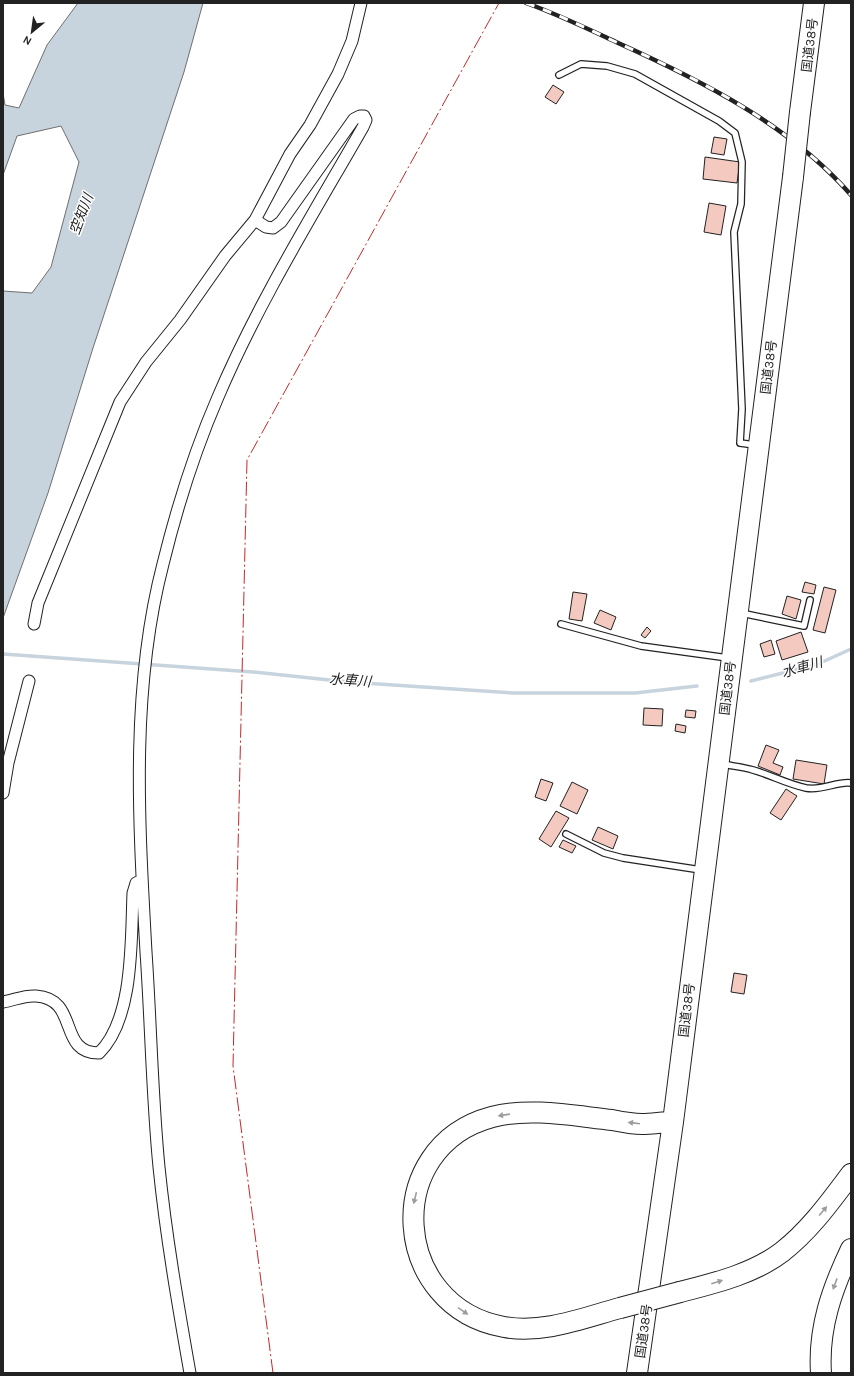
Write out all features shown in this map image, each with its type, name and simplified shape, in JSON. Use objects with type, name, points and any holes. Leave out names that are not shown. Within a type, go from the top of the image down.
[{"type":"highway","name":"国道38号","points":[[638,1373],[672,1122],[814,3]]},
{"type":"highway","points":[[672,1122],[642,1124],[542,1113],[493,1117],[471,1125],[453,1136],[439,1149],[429,1164],[416,1195],[412,1212],[413,1230],[416,1247],[423,1265],[443,1295],[470,1315],[499,1326],[523,1329],[560,1324],[745,1273],[781,1253],[808,1228],[851,1174]]},
{"type":"highway","points":[[820,1373],[824,1318],[837,1278],[851,1249]]},
{"type":"street","points":[[34,624],[38,603],[120,402],[129,384],[180,320],[225,256],[255,220],[290,154],[310,125],[344,64],[352,41],[361,3]]},
{"type":"street","points":[[190,1373],[166,1229],[159,1168],[142,880],[139,762],[143,682],[154,604],[162,566],[176,517],[205,428],[248,333],[363,127],[366,120],[364,116],[354,119],[280,222],[273,228],[266,227],[255,220]]},
{"type":"street","points":[[3,792],[8,763],[29,681]]},
{"type":"street","points":[[3,1002],[23,996],[38,996],[50,999],[60,1007],[79,1048],[88,1053],[99,1053],[108,1044],[119,1023],[126,997],[133,893],[136,883],[142,880]]},
{"type":"lane","points":[[559,76],[581,64],[607,66],[635,74],[720,121],[735,133],[742,162],[742,204],[734,232],[742,409],[740,443],[758,446]]},
{"type":"lane","points":[[736,612],[804,626],[810,600]]},
{"type":"lane","points":[[561,624],[641,646],[731,658]]},
{"type":"lane","points":[[718,763],[753,770],[780,781],[806,788],[822,788],[845,782],[851,783]]},
{"type":"lane","points":[[566,834],[604,853],[623,858],[703,870]]},
{"type":"water","name":"空知川","points":[[78,3],[203,3],[184,72],[93,348],[48,493],[3,618],[3,291],[32,293],[51,267],[79,162],[61,126],[17,136],[3,175],[3,93],[5,105],[19,108],[47,45]]},
{"type":"building","points":[[553,85],[564,92],[556,104],[545,97]]},
{"type":"building","points":[[714,137],[727,139],[724,155],[711,153]]},
{"type":"building","points":[[705,157],[740,162],[737,183],[703,179]]},
{"type":"building","points":[[709,203],[726,206],[721,235],[704,232]]},
{"type":"building","points":[[805,582],[816,585],[814,594],[802,592]]},
{"type":"building","points":[[824,587],[836,590],[825,633],[813,630]]},
{"type":"building","points":[[573,592],[587,594],[582,621],[569,619]]},
{"type":"building","points":[[787,596],[801,600],[796,619],[782,614]]},
{"type":"building","points":[[600,610],[616,617],[611,630],[594,623]]},
{"type":"building","points":[[647,627],[651,631],[645,638],[641,635]]},
{"type":"building","points":[[801,632],[808,652],[782,660],[776,641]]},
{"type":"building","points":[[771,640],[775,654],[764,657],[760,644]]},
{"type":"building","points":[[644,708],[663,709],[662,726],[643,725]]},
{"type":"building","points":[[686,710],[696,711],[695,718],[685,717]]},
{"type":"building","points":[[676,724],[686,726],[685,733],[675,731]]},
{"type":"building","points":[[766,745],[779,750],[773,763],[783,767],[780,775],[758,766]]},
{"type":"building","points":[[796,760],[827,765],[824,784],[793,779]]},
{"type":"building","points":[[541,779],[553,783],[546,801],[535,797]]},
{"type":"building","points":[[572,782],[588,790],[577,814],[560,806]]},
{"type":"building","points":[[786,789],[797,796],[781,820],[770,813]]},
{"type":"building","points":[[556,811],[569,818],[551,847],[539,839]]},
{"type":"building","points":[[598,827],[618,836],[613,849],[592,840]]},
{"type":"building","points":[[563,840],[576,846],[572,853],[559,847]]},
{"type":"building","points":[[734,973],[747,975],[744,994],[731,992]]},
{"type":"waterway","name":"水車川","points":[[751,681],[818,664],[851,649]]},
{"type":"waterway","name":"水車川","points":[[3,654],[253,672],[348,682],[513,693],[635,693],[697,686]]},
{"type":"railway","points":[[526,3],[571,21],[648,57],[711,88],[742,106],[772,125],[800,146],[827,170],[851,195]]},
{"type":"power","points":[[273,1373],[233,1066],[247,460],[499,3]]}]
